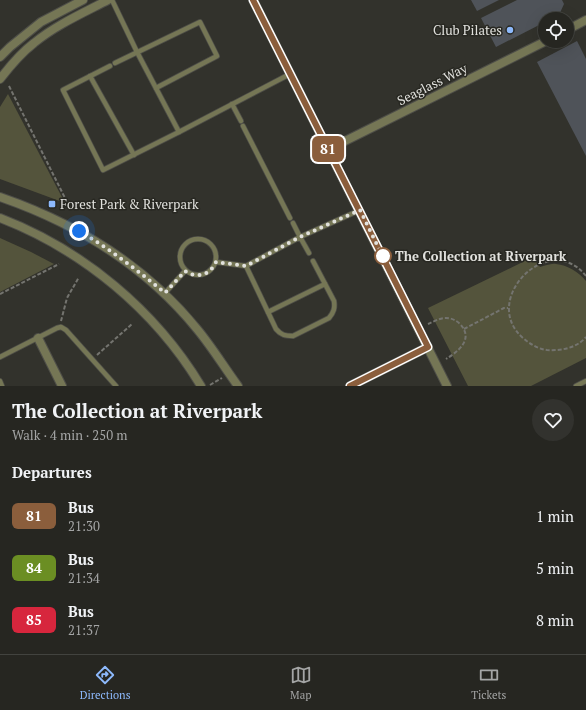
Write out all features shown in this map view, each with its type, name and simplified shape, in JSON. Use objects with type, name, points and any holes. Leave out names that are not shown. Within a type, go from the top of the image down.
[{"type":"street","points":[[0,57],[41,22],[83,0]]},
{"type":"street","points":[[0,79],[12,64],[32,44],[53,29],[108,0]]},
{"type":"street","points":[[253,0],[360,210],[447,386]]},
{"type":"street","points":[[574,26],[586,20]]},
{"type":"street","name":"Seaglass Way","points":[[329,149],[538,45]]},
{"type":"street","points":[[0,197],[31,208],[66,224],[99,243],[143,274],[165,293],[198,330],[238,386]]},
{"type":"street","points":[[0,218],[48,239],[80,259],[116,286],[140,307],[163,334],[185,361],[201,386]]},
{"type":"street","points":[[38,338],[62,386]]},
{"type":"street","points":[[350,386],[428,347]]},
{"type":"lane","points":[[112,0],[137,52],[179,132]]},
{"type":"lane","points":[[115,63],[200,22],[217,56],[156,88]]},
{"type":"lane","points":[[110,66],[63,90],[104,170],[290,74]]},
{"type":"lane","points":[[90,76],[134,155]]},
{"type":"lane","points":[[232,104],[290,218]]},
{"type":"lane","points":[[216,262],[246,266],[300,237],[360,210]]},
{"type":"lane","points":[[293,223],[309,254]]},
{"type":"lane","points":[[201,239],[207,241],[215,250],[216,262],[213,268],[203,275],[197,276],[185,271],[179,255],[181,249],[189,241],[201,239]]},
{"type":"lane","points":[[246,266],[276,329],[286,336],[293,336],[329,318],[335,308],[334,301],[313,261]]},
{"type":"lane","points":[[165,293],[185,271]]},
{"type":"lane","points":[[268,312],[325,284]]},
{"type":"lane","points":[[0,357],[61,327],[66,330],[116,386]]},
{"type":"lane","points":[[0,381],[2,386]]},
{"type":"lane","points":[[576,386],[586,381]]},
{"type":"path","points":[[9,86],[70,208]]},
{"type":"path","points":[[586,276],[585,272],[569,263],[554,260],[539,264],[526,272],[517,281],[511,294],[508,308],[511,320],[518,334],[528,343],[541,349],[556,351],[570,348],[586,337]]},
{"type":"path","points":[[0,294],[59,264]]},
{"type":"path","points":[[61,322],[67,298],[79,277]]},
{"type":"path","points":[[464,328],[504,308],[508,308]]},
{"type":"path","points":[[428,324],[441,319],[452,318],[464,328],[466,336],[463,345],[454,354],[446,359]]},
{"type":"path","points":[[92,359],[132,324]]},
{"type":"path","points":[[209,386],[223,377]]},
{"type":"green space","points":[[8,94],[65,203],[0,179],[0,107]]},
{"type":"green space","points":[[0,238],[31,252],[54,264],[0,292]]},
{"type":"green space","points":[[533,257],[540,267],[554,264],[568,267],[586,281],[586,358],[531,386],[468,386],[428,308]]},
{"type":"building","points":[[471,0],[499,0],[477,11]]},
{"type":"building","points":[[517,0],[562,0],[564,4],[560,12],[538,12],[538,26],[496,47],[481,18]]},
{"type":"building","points":[[577,41],[586,59],[586,156],[537,62],[564,48],[574,48],[574,43]]},
{"type":"bus line","name":"81","points":[[253,0],[428,347],[350,386]]},
{"type":"place","name":"Club Pilates","points":[[510,30]]},
{"type":"place","name":"Forest Park & Riverpark","points":[[52,204]]},
{"type":"place","name":"The Collection at Riverpark","points":[[383,256]]},
{"type":"route","points":[[79,231],[106,247],[143,274],[165,293],[185,271],[197,276],[203,275],[209,272],[216,262],[246,266],[300,237],[360,210],[385,261],[383,256]]}]
